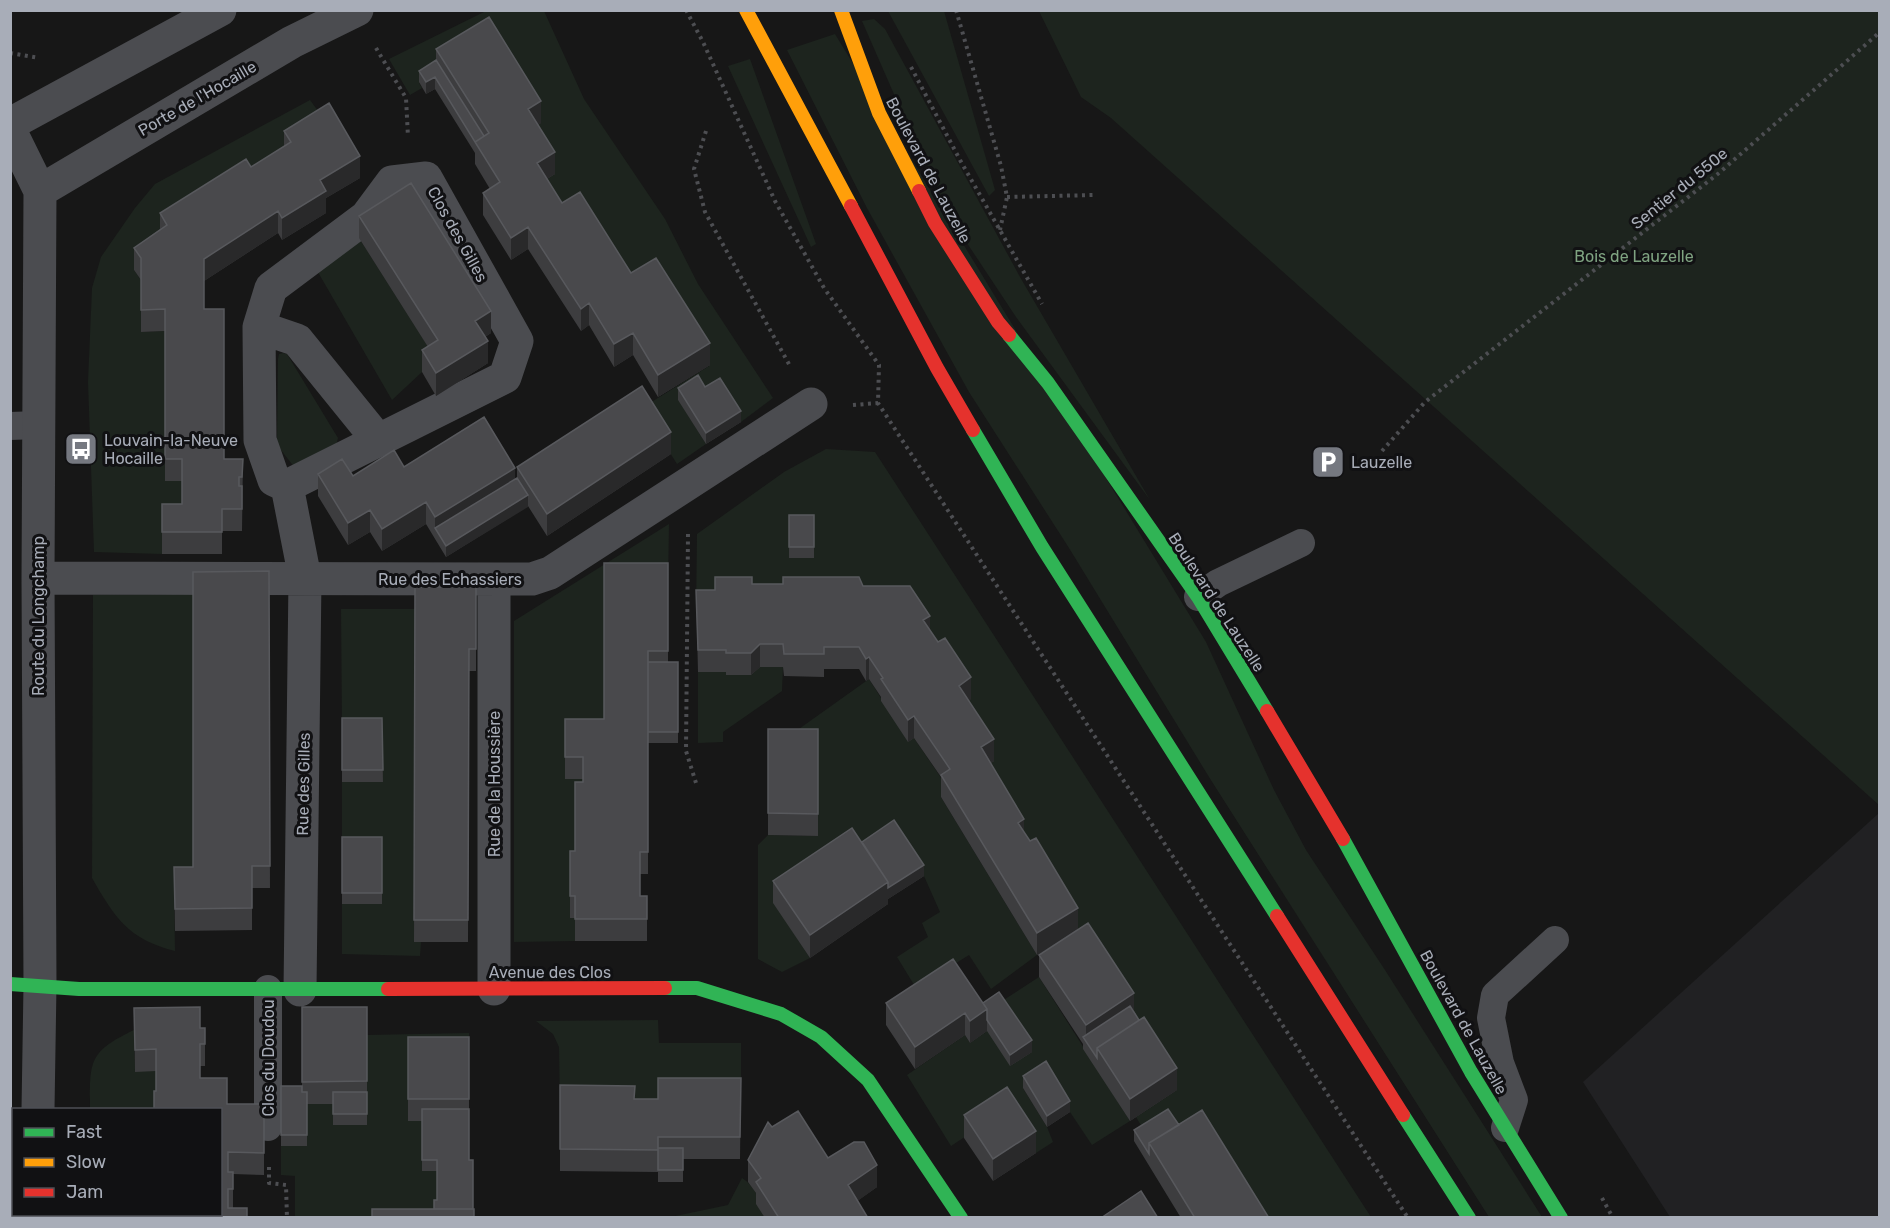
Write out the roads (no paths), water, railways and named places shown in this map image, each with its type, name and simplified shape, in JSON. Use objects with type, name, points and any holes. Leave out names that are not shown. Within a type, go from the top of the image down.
[{"type":"main road","points":[[746,10],[937,368],[1042,547],[1469,1218]]},
{"type":"main road","name":"Boulevard de Lauzelle","points":[[841,10],[879,113],[935,223],[998,322],[1048,383],[1198,597],[1339,831],[1472,1072],[1562,1218]]},
{"type":"main road","name":"Avenue des Clos","points":[[25,985],[78,989],[697,988],[781,1014],[821,1037],[868,1080],[961,1218]]},
{"type":"street","points":[[10,124],[220,10]]},
{"type":"street","name":"Porte de l'Hocaille","points":[[40,191],[292,42],[357,10]]},
{"type":"street","name":"Route du Longchamp","points":[[10,130],[40,191],[24,426],[38,578],[25,668],[25,985],[38,1108]]},
{"type":"street","name":"Clos des Gilles","points":[[426,178],[518,341],[505,377],[287,486],[274,480],[260,440],[259,327],[272,288],[366,217],[392,182],[426,178]]},
{"type":"street","points":[[259,327],[297,340],[378,440]]},
{"type":"street","name":"Rue des Echassiers","points":[[38,578],[531,579],[550,573],[812,404]]},
{"type":"street","points":[[287,486],[305,578]]},
{"type":"street","name":"Rue des Gilles","points":[[284,989],[305,578]]},
{"type":"street","name":"Rue de la Houssière","points":[[494,580],[494,989]]},
{"type":"lane","points":[[1198,597],[1218,583],[1301,543]]},
{"type":"lane","points":[[1505,1128],[1514,1100],[1500,1063],[1491,1018],[1495,995],[1555,940]]},
{"type":"lane","name":"Clos du Doudou","points":[[268,1127],[284,989]]},
{"type":"place","name":"Louvain-la-Neuve Hocaille","points":[[81,449]]},
{"type":"place","name":"Lauzelle","points":[[1328,462]]},
{"type":"park label","name":"Bois de Lauzelle","points":[[1634,256]]}]
